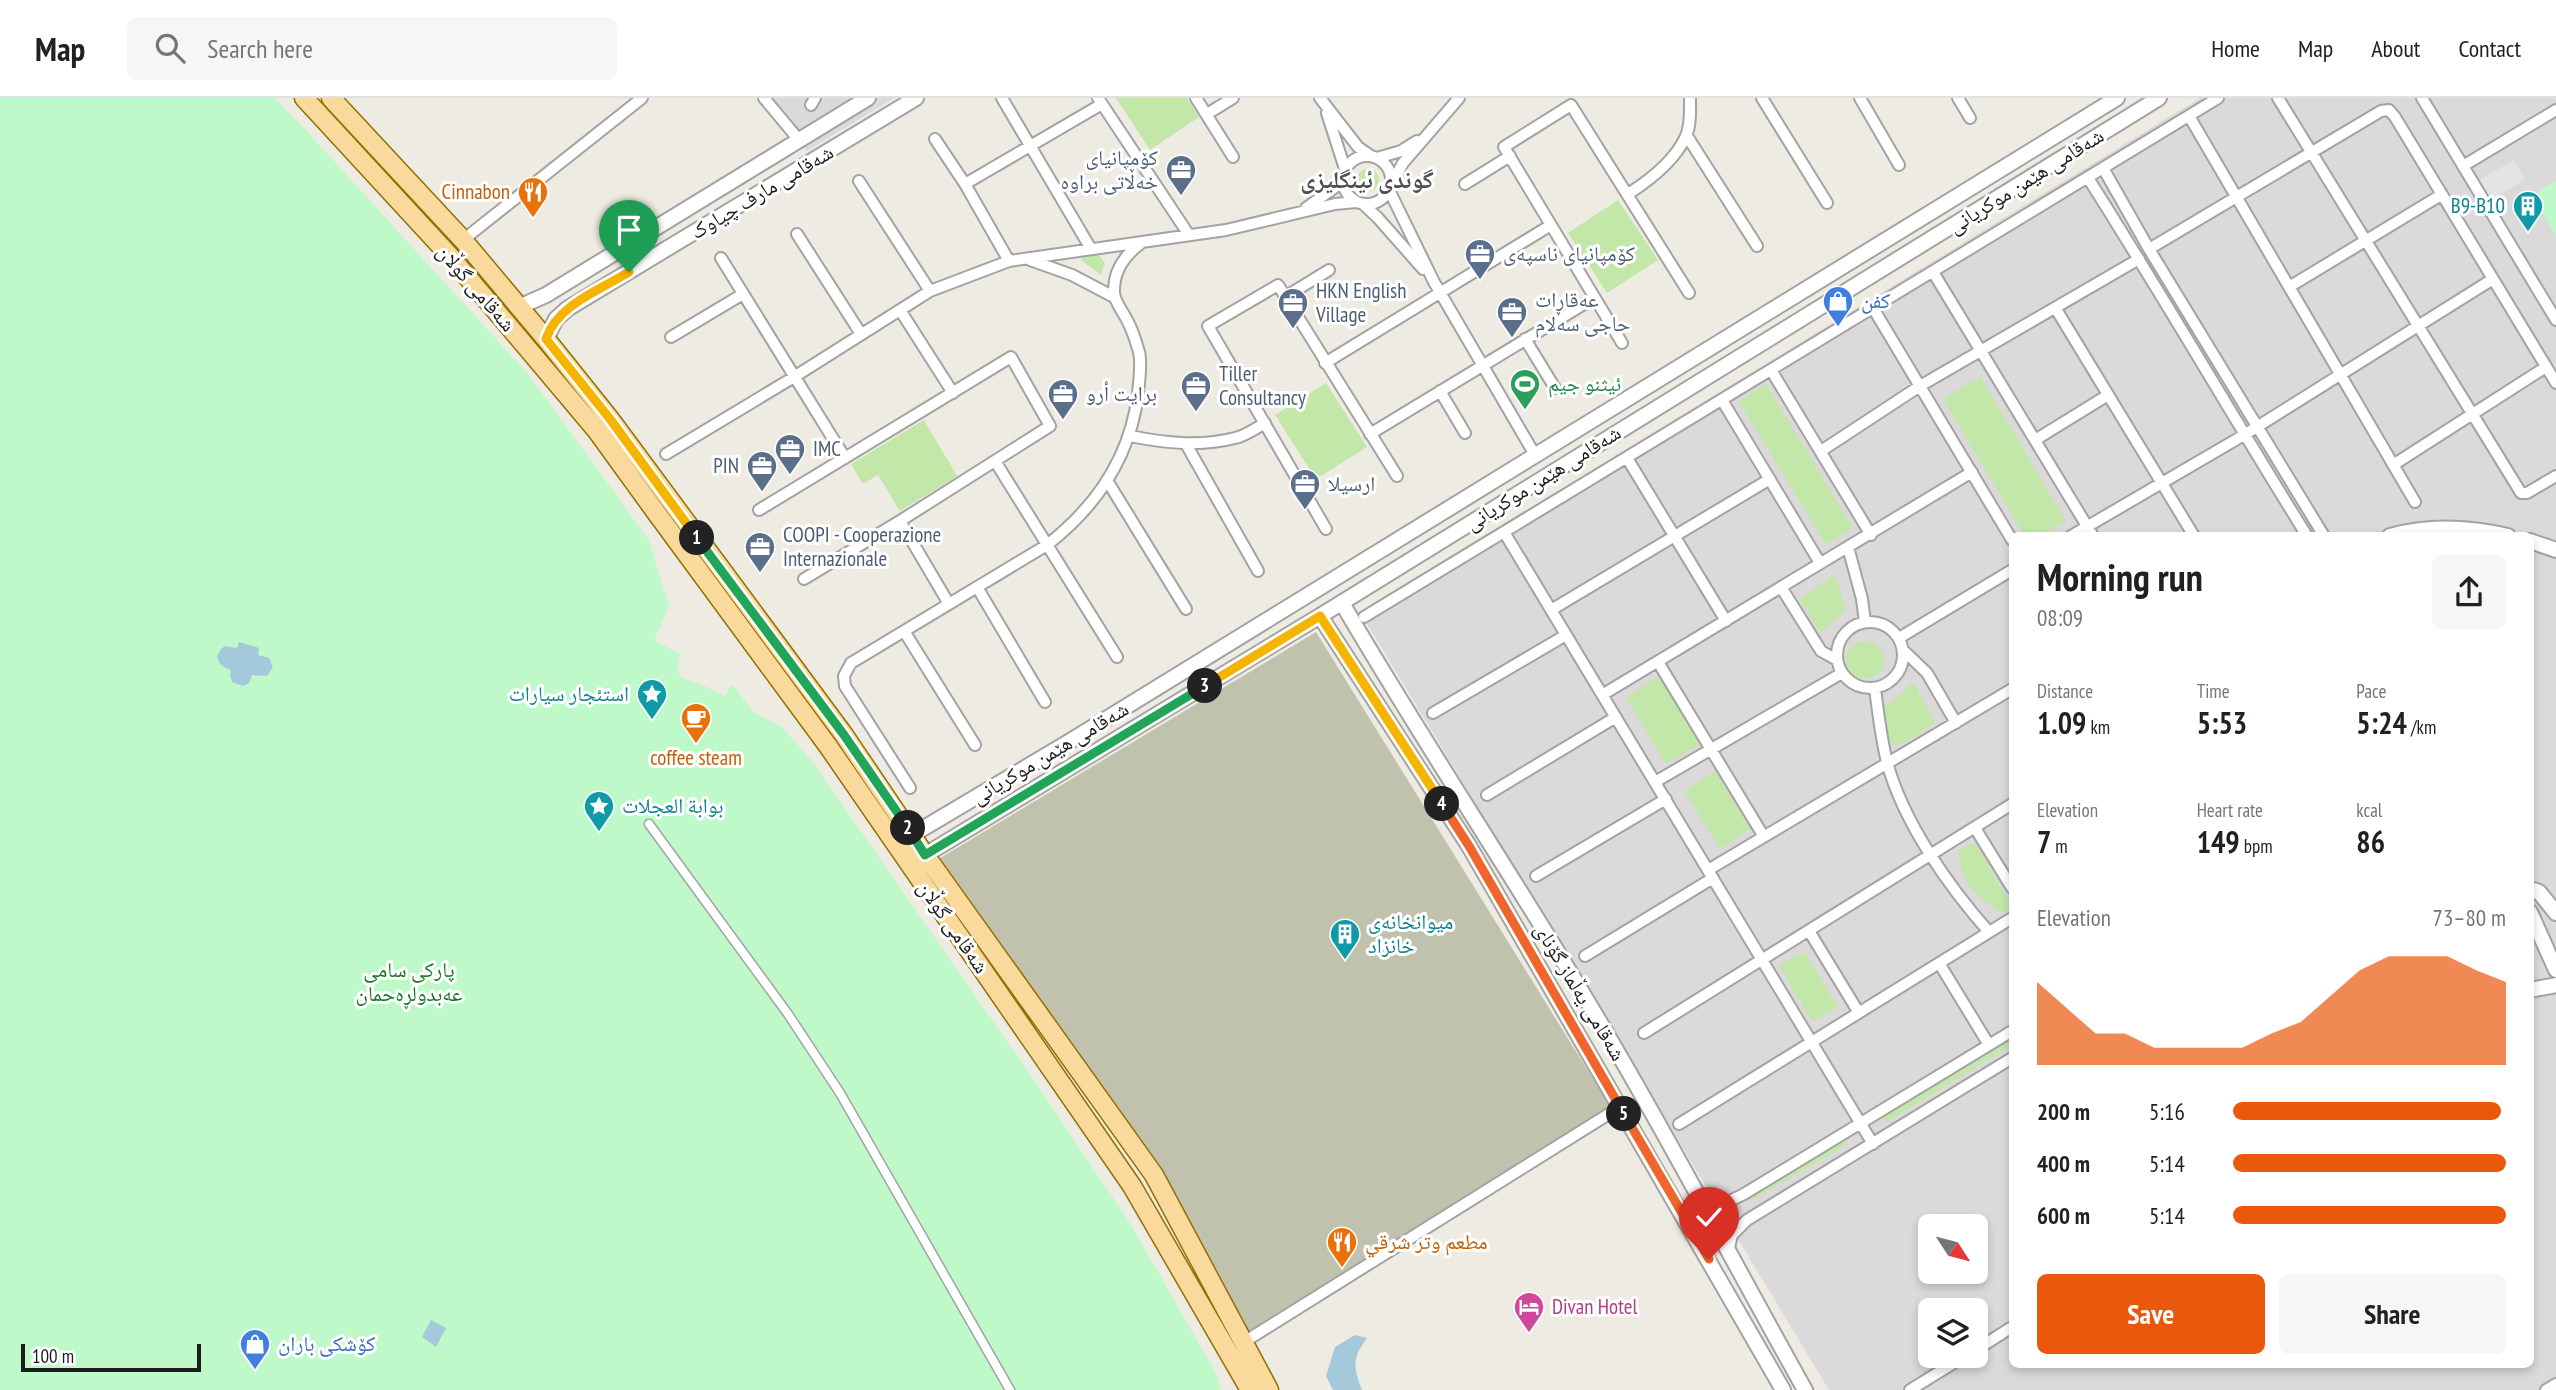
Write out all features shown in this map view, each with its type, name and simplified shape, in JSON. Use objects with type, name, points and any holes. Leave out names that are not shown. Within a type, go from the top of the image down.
[{"type":"main road","name":"شەقامی گوڵان","points":[[304,98],[448,254],[597,431],[828,746],[1132,1186],[1250,1390]]},
{"type":"main road","name":"شەقامی گوڵان","points":[[331,98],[463,240],[546,339],[610,419],[844,735],[925,855],[1154,1175],[1269,1390]]},
{"type":"street","points":[[463,240],[642,98]]},
{"type":"street","points":[[764,98],[799,140]]},
{"type":"street","name":"شەقامی مارف چیاوک","points":[[519,307],[546,295],[868,98]]},
{"type":"street","name":"شەقامی مارف چیاوک","points":[[546,339],[556,319],[567,309],[916,98]]},
{"type":"street","points":[[1002,98],[1091,249]]},
{"type":"street","points":[[1196,98],[1233,157]]},
{"type":"street","points":[[1207,114],[1233,98]]},
{"type":"street","points":[[666,454],[930,291],[1009,261],[1226,230],[1340,203],[1377,202],[1390,188],[1403,163],[1459,98]]},
{"type":"street","points":[[1628,194],[1649,181],[1687,136],[1690,98]]},
{"type":"street","points":[[1762,98],[1827,203]]},
{"type":"street","points":[[1860,98],[1899,165]]},
{"type":"street","points":[[1958,98],[1970,118]]},
{"type":"street","name":"شەقامی هێمن موکریانی","points":[[912,835],[1090,729],[2117,98]]},
{"type":"street","name":"شەقامی هێمن موکریانی","points":[[925,855],[1342,603],[2159,98]]},
{"type":"street","points":[[1364,617],[2218,98]]},
{"type":"street","points":[[2278,98],[2521,493],[2527,493],[2556,476]]},
{"type":"street","points":[[2422,98],[2556,320]]},
{"type":"street","points":[[965,184],[1032,146],[1100,101],[1189,235]]},
{"type":"street","points":[[1322,101],[1358,147],[1388,169],[1390,188],[1434,282],[1535,455]]},
{"type":"street","points":[[1322,101],[1341,153],[1346,193],[1378,218],[1434,282]]},
{"type":"street","points":[[1622,343],[1504,147],[1571,105],[1689,293]]},
{"type":"street","points":[[2149,249],[2381,111],[2389,110],[2556,383]]},
{"type":"street","points":[[2463,166],[2556,110]]},
{"type":"street","points":[[2189,116],[2415,502]]},
{"type":"street","points":[[1301,212],[1334,188],[1353,160],[1401,151],[1431,132]]},
{"type":"street","points":[[1687,136],[1757,246]]},
{"type":"street","points":[[935,139],[965,184],[1009,261]]},
{"type":"street","points":[[1465,184],[1510,156]]},
{"type":"street","points":[[2103,168],[2149,249],[2321,531]]},
{"type":"street","points":[[2088,178],[2305,532]]},
{"type":"street","points":[[859,181],[930,291]]},
{"type":"street","points":[[2289,287],[2441,195]]},
{"type":"street","points":[[676,214],[690,236]]},
{"type":"street","points":[[1325,363],[1550,225]]},
{"type":"street","points":[[797,234],[862,334]]},
{"type":"street","points":[[909,788],[844,681],[845,671],[851,663],[1046,545],[1065,531],[1108,482],[1130,436],[1139,385],[1140,354],[1129,324],[1114,297],[1114,281],[1129,252],[1143,243]]},
{"type":"street","points":[[721,258],[845,458]]},
{"type":"street","points":[[1028,259],[1072,275],[1114,297]]},
{"type":"street","points":[[1821,452],[1920,386],[2139,259]]},
{"type":"street","points":[[1285,297],[1329,270]]},
{"type":"street","points":[[1933,272],[2090,531],[2162,483],[2257,427],[2493,279]]},
{"type":"street","points":[[1817,283],[1830,302]]},
{"type":"street","points":[[1326,529],[1208,326],[1278,285],[1397,476]]},
{"type":"street","points":[[671,337],[743,294]]},
{"type":"street","points":[[1370,434],[1594,298]]},
{"type":"street","points":[[1873,308],[2009,535]]},
{"type":"street","points":[[2056,309],[2192,532]]},
{"type":"street","points":[[900,310],[953,393]]},
{"type":"street","points":[[1525,340],[1555,388]]},
{"type":"street","points":[[759,510],[1010,357],[1050,426],[804,579]]},
{"type":"street","points":[[2393,465],[2546,367]]},
{"type":"street","points":[[1771,370],[1871,534]]},
{"type":"street","points":[[1440,391],[1465,433]]},
{"type":"street","points":[[2035,440],[2108,395]]},
{"type":"street","points":[[1722,400],[1820,563]]},
{"type":"street","points":[[1130,436],[1186,444],[1237,438],[1265,423]]},
{"type":"street","points":[[1186,444],[1258,572]]},
{"type":"street","points":[[1627,458],[1726,621]]},
{"type":"street","points":[[995,461],[1117,657]]},
{"type":"street","points":[[1602,695],[1972,472]]},
{"type":"street","points":[[1551,610],[1770,479]]},
{"type":"street","points":[[1108,482],[1186,609]]},
{"type":"street","points":[[900,521],[949,604]]},
{"type":"street","points":[[2407,532],[2449,528],[2478,532]]},
{"type":"street","points":[[1504,532],[1874,1144]]},
{"type":"street","points":[[2534,542],[2556,550]]},
{"type":"street","points":[[1848,547],[1862,598],[1865,622]]},
{"type":"street","points":[[1899,638],[2009,572]]},
{"type":"street","points":[[977,587],[1045,702]]},
{"type":"street","points":[[1781,587],[1821,651],[1837,660]]},
{"type":"street","name":"شەقامی یەڵماز گۆنای","points":[[1342,603],[1410,719],[1467,805],[1603,1028],[1729,1248],[1741,1276],[1805,1390]]},
{"type":"street","name":"شەقامی یەڵماز گۆنای","points":[[1320,616],[1469,846],[1783,1390]]},
{"type":"street","points":[[1865,622],[1884,624],[1899,638],[1903,650],[1900,670],[1894,678],[1875,688],[1856,685],[1842,673],[1837,660],[1840,640],[1846,631],[1865,622]]},
{"type":"street","points":[[904,631],[975,745]]},
{"type":"street","points":[[1433,713],[1566,635]]},
{"type":"street","points":[[1903,650],[1927,673],[1956,723]]},
{"type":"street","points":[[1658,662],[1764,837]]},
{"type":"street","points":[[1655,782],[1842,673]]},
{"type":"street","points":[[1875,688],[1888,764],[1907,811],[1931,855],[1965,905],[1989,932]]},
{"type":"street","points":[[1585,956],[1764,837],[2009,692]]},
{"type":"street","points":[[1488,795],[1616,717]]},
{"type":"street","points":[[1090,729],[1101,750]]},
{"type":"street","points":[[1536,876],[1666,799]]},
{"type":"street","points":[[1644,1033],[2009,806]]},
{"type":"street","points":[[649,824],[788,1014],[840,1093],[1010,1390]]},
{"type":"street","points":[[1975,828],[2009,883]]},
{"type":"street","points":[[2534,890],[2539,892],[2556,913]]},
{"type":"street","points":[[1679,1124],[2009,920]]},
{"type":"street","points":[[2534,921],[2556,970]]},
{"type":"street","points":[[1809,931],[1859,1013]]},
{"type":"street","points":[[1939,963],[1989,1045]]},
{"type":"street","points":[[2534,989],[2556,985]]},
{"type":"street","points":[[1582,1040],[1603,1028]]},
{"type":"street","points":[[1696,1194],[1715,1208],[1744,1194],[2009,1033]]},
{"type":"street","points":[[1729,1248],[1732,1235],[1746,1220],[2009,1060]]},
{"type":"street","points":[[1244,1342],[1620,1107]]},
{"type":"street","points":[[1988,1342],[2009,1329]]},
{"type":"street","points":[[1910,1390],[1946,1368]]},
{"type":"street","points":[[2546,1390],[2556,1384]]},
{"type":"shaded area","points":[[759,98],[894,98],[807,151]]},
{"type":"shaded area","points":[[2200,98],[2556,98],[2556,1390],[1829,1390],[1360,612]]},
{"type":"shaded area","points":[[2513,160],[2525,179],[2491,200],[2479,181]]},
{"type":"shaded area","points":[[1316,632],[1611,1108],[1247,1336],[937,860]]},
{"type":"green space","name":"پارکی سامی عەبدولڕەحمان","points":[[0,98],[275,98],[302,126],[528,374],[649,540],[669,607],[654,640],[680,654],[680,674],[725,696],[733,685],[753,712],[782,727],[812,761],[1130,1223],[1217,1375],[1221,1390],[0,1390]]},
{"type":"green space","points":[[1116,98],[1187,98],[1199,117],[1150,150]]},
{"type":"green space","points":[[1368,169],[1376,172],[1379,180],[1376,188],[1368,191],[1360,188],[1357,180],[1360,172]]},
{"type":"green space","points":[[2556,181],[2556,236],[2532,195]]},
{"type":"green space","points":[[1618,200],[1658,260],[1607,293],[1568,233]]},
{"type":"green space","points":[[1099,255],[1105,263],[1101,275],[1081,260],[1084,256]]},
{"type":"green space","points":[[1980,376],[2066,521],[2047,532],[2022,532],[1943,399]]},
{"type":"green space","points":[[1326,383],[1367,447],[1316,479],[1275,415]]},
{"type":"green space","points":[[1766,384],[1853,528],[1826,544],[1739,402]]},
{"type":"green space","points":[[924,420],[957,476],[900,511],[878,475],[863,484],[851,464]]},
{"type":"green space","points":[[1835,575],[1846,610],[1820,633],[1799,599]]},
{"type":"green space","points":[[1865,641],[1878,647],[1884,660],[1878,673],[1865,679],[1852,673],[1846,660],[1852,647]]},
{"type":"green space","points":[[1660,676],[1701,743],[1666,764],[1626,697]]},
{"type":"green space","points":[[1910,684],[1915,685],[1935,723],[1903,743],[1893,746],[1889,739],[1883,707],[1898,697]]},
{"type":"green space","points":[[1715,771],[1750,829],[1720,849],[1684,791]]},
{"type":"green space","points":[[1968,844],[1976,844],[2009,901],[2009,910],[2002,913],[1971,888],[1962,871],[1959,850]]},
{"type":"green space","points":[[1804,952],[1838,1007],[1812,1022],[1779,965]]},
{"type":"green space","points":[[2009,1041],[2009,1047],[1885,1123],[1882,1118]]},
{"type":"green space","points":[[1845,1140],[1846,1145],[1754,1199],[1752,1194]]},
{"type":"water","points":[[239,642],[259,648],[258,655],[269,658],[273,667],[267,676],[252,675],[249,683],[243,686],[232,682],[231,670],[219,662],[217,656],[225,646],[237,648]]},
{"type":"water","points":[[431,1320],[446,1328],[436,1347],[422,1337]]},
{"type":"water","points":[[1355,1335],[1367,1338],[1356,1357],[1357,1375],[1362,1390],[1333,1390],[1326,1376],[1335,1347]]},
{"type":"place","name":"کۆمپانیای خەڵاتی براوە","points":[[1181,197]]},
{"type":"place","name":"Cinnabon","points":[[533,219]]},
{"type":"place","name":"B9-B10","points":[[2528,233]]},
{"type":"place","name":"کۆمپانیای ناسپەی","points":[[1480,281]]},
{"type":"place","name":"كفن","points":[[1838,328]]},
{"type":"place","name":"HKN English Village","points":[[1293,330]]},
{"type":"place","name":"عەقاڕات حاجی سەلام","points":[[1512,339]]},
{"type":"place","name":"ئيثنو جيم","points":[[1525,411]]},
{"type":"place","name":"Tiller Consultancy","points":[[1196,413]]},
{"type":"place","name":"برايت أرو","points":[[1063,421]]},
{"type":"place","name":"IMC","points":[[790,476]]},
{"type":"place","name":"PIN","points":[[762,493]]},
{"type":"place","name":"ارسيلا","points":[[1305,511]]},
{"type":"place","name":"COOPI - Cooperazione Internazionale","points":[[760,574]]},
{"type":"place","name":"استئجار سيارات","points":[[652,721]]},
{"type":"place","name":"coffee steam","points":[[696,745]]},
{"type":"place","name":"بوابة العجلات","points":[[599,833]]},
{"type":"place","name":"میوانخانەی خانزاد","points":[[1345,961]]},
{"type":"place","name":"مطعم وتر شرقي","points":[[1342,1269]]},
{"type":"place","name":"Divan Hotel","points":[[1529,1334]]},
{"type":"place","name":"کۆشکی باران","points":[[255,1371]]},
{"type":"district","name":"گوندی ئینگلیزی","points":[[1367,180]]},
{"type":"route","points":[[629,272],[567,309],[556,319],[546,339],[610,419],[811,694],[844,735],[925,855],[1320,616],[1469,846],[1709,1259]]}]
